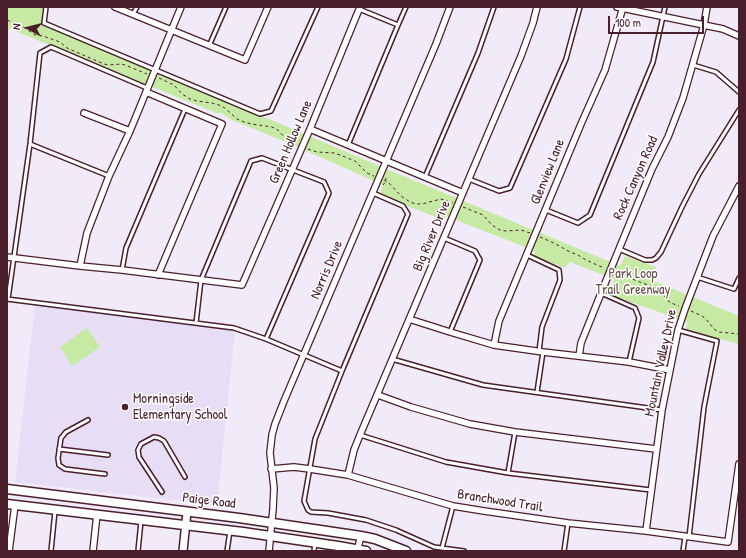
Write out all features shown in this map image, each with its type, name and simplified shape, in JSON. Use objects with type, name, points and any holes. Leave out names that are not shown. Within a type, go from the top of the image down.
[{"type":"main road","name":"Paige Road","points":[[7,489],[272,522],[362,536],[375,539],[406,551]]},
{"type":"main road","points":[[56,509],[62,505],[91,509],[97,508],[102,501]]},
{"type":"main road","name":"Paige Road","points":[[11,505],[230,530],[270,536],[315,547],[366,551]]},
{"type":"street","points":[[116,7],[245,60],[268,7]]},
{"type":"street","points":[[80,266],[87,233],[109,176],[130,131],[181,7]]},
{"type":"street","name":"Norris Drive","points":[[269,551],[274,488],[270,453],[275,424],[436,44],[450,7]]},
{"type":"street","name":"Big River Drive","points":[[348,475],[354,450],[360,435],[521,56],[537,7]]},
{"type":"street","points":[[621,7],[722,29],[739,36]]},
{"type":"street","name":"Glenview Lane","points":[[494,344],[499,320],[605,70],[621,7]]},
{"type":"street","name":"Rock Canyon Road","points":[[579,356],[581,343],[601,293],[652,169],[668,137],[683,98],[704,25],[707,7]]},
{"type":"street","name":"Green Hollow Lane","points":[[201,280],[242,285],[310,129],[359,8]]},
{"type":"street","points":[[146,90],[222,124],[158,275]]},
{"type":"street","points":[[84,113],[130,131]]},
{"type":"street","points":[[310,129],[463,193]]},
{"type":"street","name":"Mountain Valley Drive","points":[[646,531],[662,410],[678,330],[697,277],[714,236],[739,186]]},
{"type":"street","points":[[10,257],[201,280]]},
{"type":"street","points":[[409,319],[494,344],[629,362],[670,370]]},
{"type":"street","points":[[378,395],[452,420],[470,424],[514,432],[656,449]]},
{"type":"street","points":[[738,476],[739,464]]},
{"type":"street","name":"Branchwood Trail","points":[[271,469],[294,467],[310,468],[348,475],[453,506],[484,511],[568,523],[646,531],[728,542],[738,476]]},
{"type":"street","points":[[9,551],[11,505]]},
{"type":"street","points":[[183,551],[187,512]]},
{"type":"street","points":[[93,551],[97,514]]},
{"type":"street","points":[[357,550],[362,536]]},
{"type":"lane","points":[[46,7],[44,23],[260,114],[271,111],[318,7]]},
{"type":"lane","points":[[134,14],[137,7]]},
{"type":"lane","points":[[209,46],[226,7]]},
{"type":"lane","points":[[348,145],[406,7]]},
{"type":"lane","points":[[425,177],[478,53],[494,7]]},
{"type":"lane","points":[[469,179],[499,191],[510,188],[566,59],[580,7]]},
{"type":"lane","points":[[546,210],[578,223],[590,216],[653,62],[664,7]]},
{"type":"lane","points":[[359,8],[398,25]]},
{"type":"lane","points":[[146,90],[51,47],[40,53],[30,144],[10,257],[8,299],[234,328],[266,339],[303,356],[342,371]]},
{"type":"lane","points":[[693,65],[716,72],[739,92]]},
{"type":"lane","points":[[122,270],[126,248],[185,108]]},
{"type":"lane","points":[[619,249],[645,260],[652,260],[656,258],[661,252],[699,174],[739,110]]},
{"type":"lane","points":[[30,144],[109,176]]},
{"type":"lane","points":[[196,323],[201,280],[251,161],[262,158],[324,182],[329,192],[266,339]]},
{"type":"lane","points":[[373,193],[404,206],[408,214],[315,439],[304,504],[308,510],[312,512],[328,513],[366,520],[396,530],[434,547],[464,551]]},
{"type":"lane","points":[[444,238],[475,251],[480,260],[450,332]]},
{"type":"lane","points":[[527,255],[560,270],[560,280],[542,327],[537,392]]},
{"type":"lane","points":[[697,277],[734,289],[739,278]]},
{"type":"lane","points":[[601,293],[635,308],[639,318],[629,362]]},
{"type":"lane","points":[[678,330],[717,341],[704,407],[687,537],[683,551]]},
{"type":"lane","points":[[392,359],[483,385],[662,410]]},
{"type":"lane","points":[[88,420],[66,432],[61,438],[58,458],[60,465],[65,469],[105,474]]},
{"type":"lane","points":[[508,473],[514,432]]},
{"type":"lane","points":[[360,435],[446,462],[508,473],[651,490]]},
{"type":"lane","points":[[162,492],[139,457],[138,450],[141,444],[154,437],[164,441],[184,477]]},
{"type":"lane","points":[[59,449],[108,455]]},
{"type":"lane","points":[[442,548],[453,506]]},
{"type":"lane","points":[[51,551],[56,509]]},
{"type":"lane","points":[[138,551],[141,519]]},
{"type":"lane","points":[[564,551],[568,523]]},
{"type":"lane","points":[[227,551],[230,530]]},
{"type":"path","points":[[7,20],[25,28],[35,35],[60,42],[67,48],[104,64],[121,64],[148,74]]},
{"type":"path","points":[[156,77],[174,85],[182,94],[190,99],[219,105],[225,108],[237,119],[244,122],[272,127],[278,130],[286,139],[298,144]]},
{"type":"path","points":[[306,148],[317,152],[334,153],[355,161],[367,173],[375,176]]},
{"type":"path","points":[[383,180],[389,183],[401,196],[416,204],[442,199],[454,203]]},
{"type":"path","points":[[462,206],[483,215],[492,225],[500,230],[521,230],[531,234]]},
{"type":"path","points":[[539,237],[606,269]]},
{"type":"path","points":[[614,272],[656,288],[662,292],[667,300],[680,307]]},
{"type":"path","points":[[689,310],[702,316],[714,329],[719,332],[739,334]]},
{"type":"shaded area","name":"Morningside Elementary School","points":[[35,305],[235,331],[217,505],[15,482]]},
{"type":"green space","name":"Park Loop Trail Greenway","points":[[7,7],[44,7],[42,23],[620,266],[625,256],[656,267],[652,280],[739,316],[739,344],[686,330],[687,322],[608,294],[614,279],[570,262],[565,268],[534,256],[535,251],[446,216],[443,220],[380,195],[383,185],[232,120],[221,113],[216,113],[10,29],[7,30]]},
{"type":"green space","points":[[87,328],[100,347],[72,366],[60,347]]},
{"type":"place","name":"Morningside Elementary School","points":[[125,407]]}]
